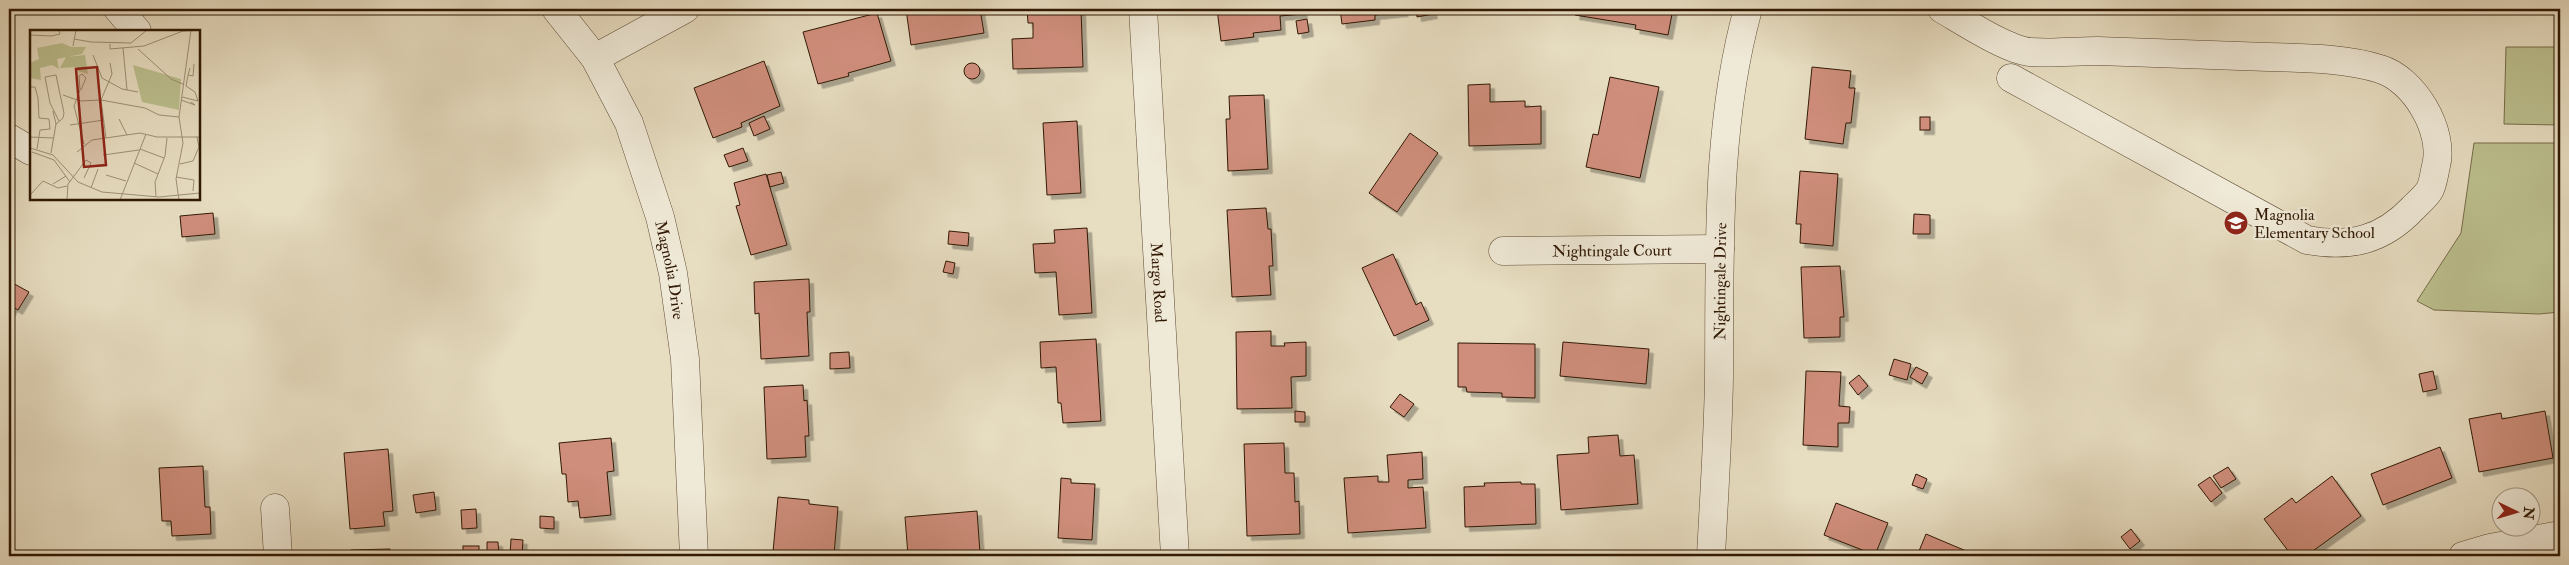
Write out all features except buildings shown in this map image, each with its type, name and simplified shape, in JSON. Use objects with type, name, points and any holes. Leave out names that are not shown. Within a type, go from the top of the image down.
[{"type":"street","points":[[118,9],[136,30]]},
{"type":"street","name":"Magnolia Drive","points":[[556,9],[595,58],[629,123],[644,162],[660,217],[673,273],[685,359],[694,556]]},
{"type":"street","points":[[595,58],[685,9]]},
{"type":"street","name":"Margo Road","points":[[1143,9],[1174,556]]},
{"type":"street","name":"Nightingale Drive","points":[[1711,556],[1718,415],[1720,249],[1727,111],[1748,9]]},
{"type":"street","points":[[1942,9],[1988,36],[2028,52],[2096,51],[2312,58],[2381,69],[2397,77],[2414,92],[2426,111],[2435,136],[2437,162],[2429,191],[2400,222],[2386,230],[2355,242],[2332,245],[2307,240],[2011,78]]},
{"type":"street","points":[[9,138],[30,150]]},
{"type":"street","name":"Nightingale Court","points":[[1503,251],[1720,249]]},
{"type":"street","points":[[275,508],[278,556]]},
{"type":"street","points":[[2463,556],[2490,548],[2560,535]]},
{"type":"green space","points":[[2506,47],[2560,47],[2560,125],[2504,124]]},
{"type":"green space","points":[[2474,143],[2560,143],[2560,312],[2539,314],[2434,310],[2417,301],[2461,233]]},
{"type":"place","name":"Magnolia Elementary School","points":[[2236,223]]}]
